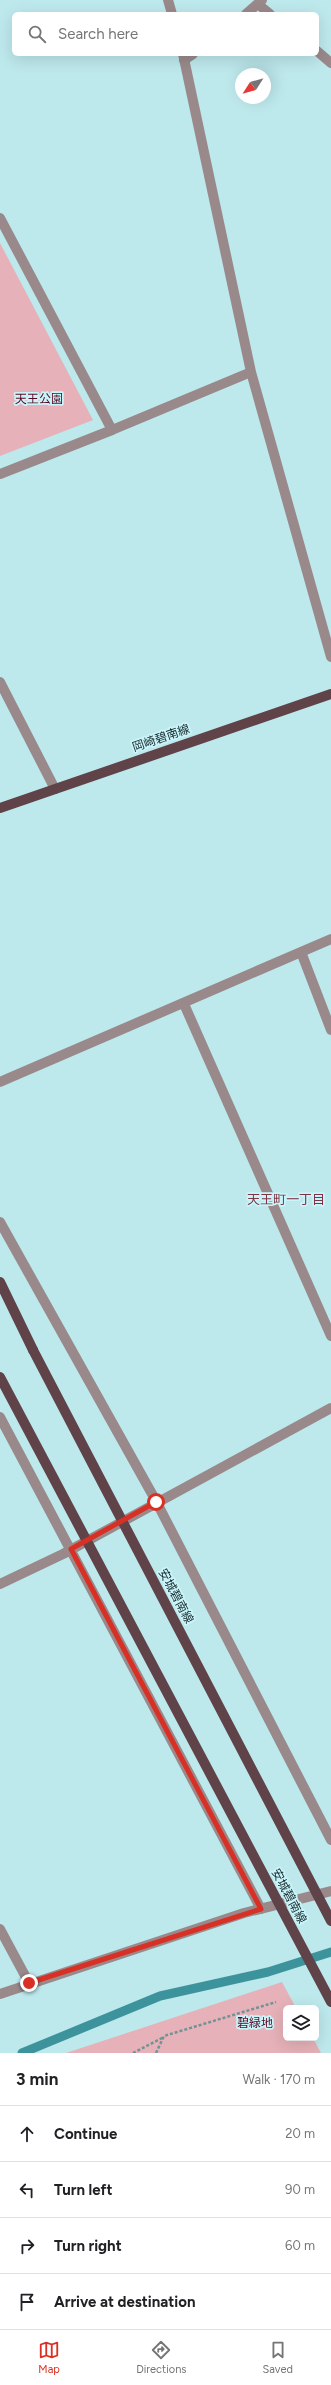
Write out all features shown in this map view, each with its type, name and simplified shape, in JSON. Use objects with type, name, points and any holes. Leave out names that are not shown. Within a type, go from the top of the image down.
[{"type":"main road","name":"岡崎碧南線","points":[[0,808],[331,694]]},
{"type":"main road","name":"安城碧南線","points":[[0,1282],[33,1350],[331,1921]]},
{"type":"main road","name":"安城碧南線","points":[[0,1377],[331,2002]]},
{"type":"street","points":[[168,0],[171,12]]},
{"type":"street","points":[[248,12],[260,2],[268,12]]},
{"type":"street","points":[[319,53],[331,62]]},
{"type":"street","points":[[183,57],[251,372],[331,657]]},
{"type":"street","points":[[0,218],[112,430]]},
{"type":"street","points":[[0,474],[112,430],[251,372]]},
{"type":"street","points":[[0,682],[55,789]]},
{"type":"street","points":[[0,1082],[184,1004],[331,938]]},
{"type":"street","points":[[301,952],[331,1030]]},
{"type":"street","points":[[184,1004],[331,1336]]},
{"type":"street","points":[[0,1222],[156,1502],[331,1840]]},
{"type":"street","points":[[0,1584],[71,1549],[331,1408]]},
{"type":"street","points":[[0,1417],[261,1909]]},
{"type":"street","points":[[0,1994],[29,1983],[261,1909],[331,1891]]},
{"type":"street","points":[[0,1929],[29,1983]]},
{"type":"path","points":[[133,2053],[164,2036],[276,2002]]},
{"type":"path","points":[[156,2053],[164,2036]]},
{"type":"green space","name":"天王公園","points":[[0,243],[93,420],[0,456]]},
{"type":"green space","name":"碧緑地","points":[[282,1982],[294,2005],[283,2005],[283,2041],[315,2041],[321,2053],[66,2053]]},
{"type":"waterway","points":[[22,2053],[160,1996],[268,1972],[331,1952]]},
{"type":"district","name":"天王町一丁目","points":[[286,1199]]},
{"type":"route","points":[[29,1983],[244,1913],[261,1909],[71,1549],[156,1502]]}]
